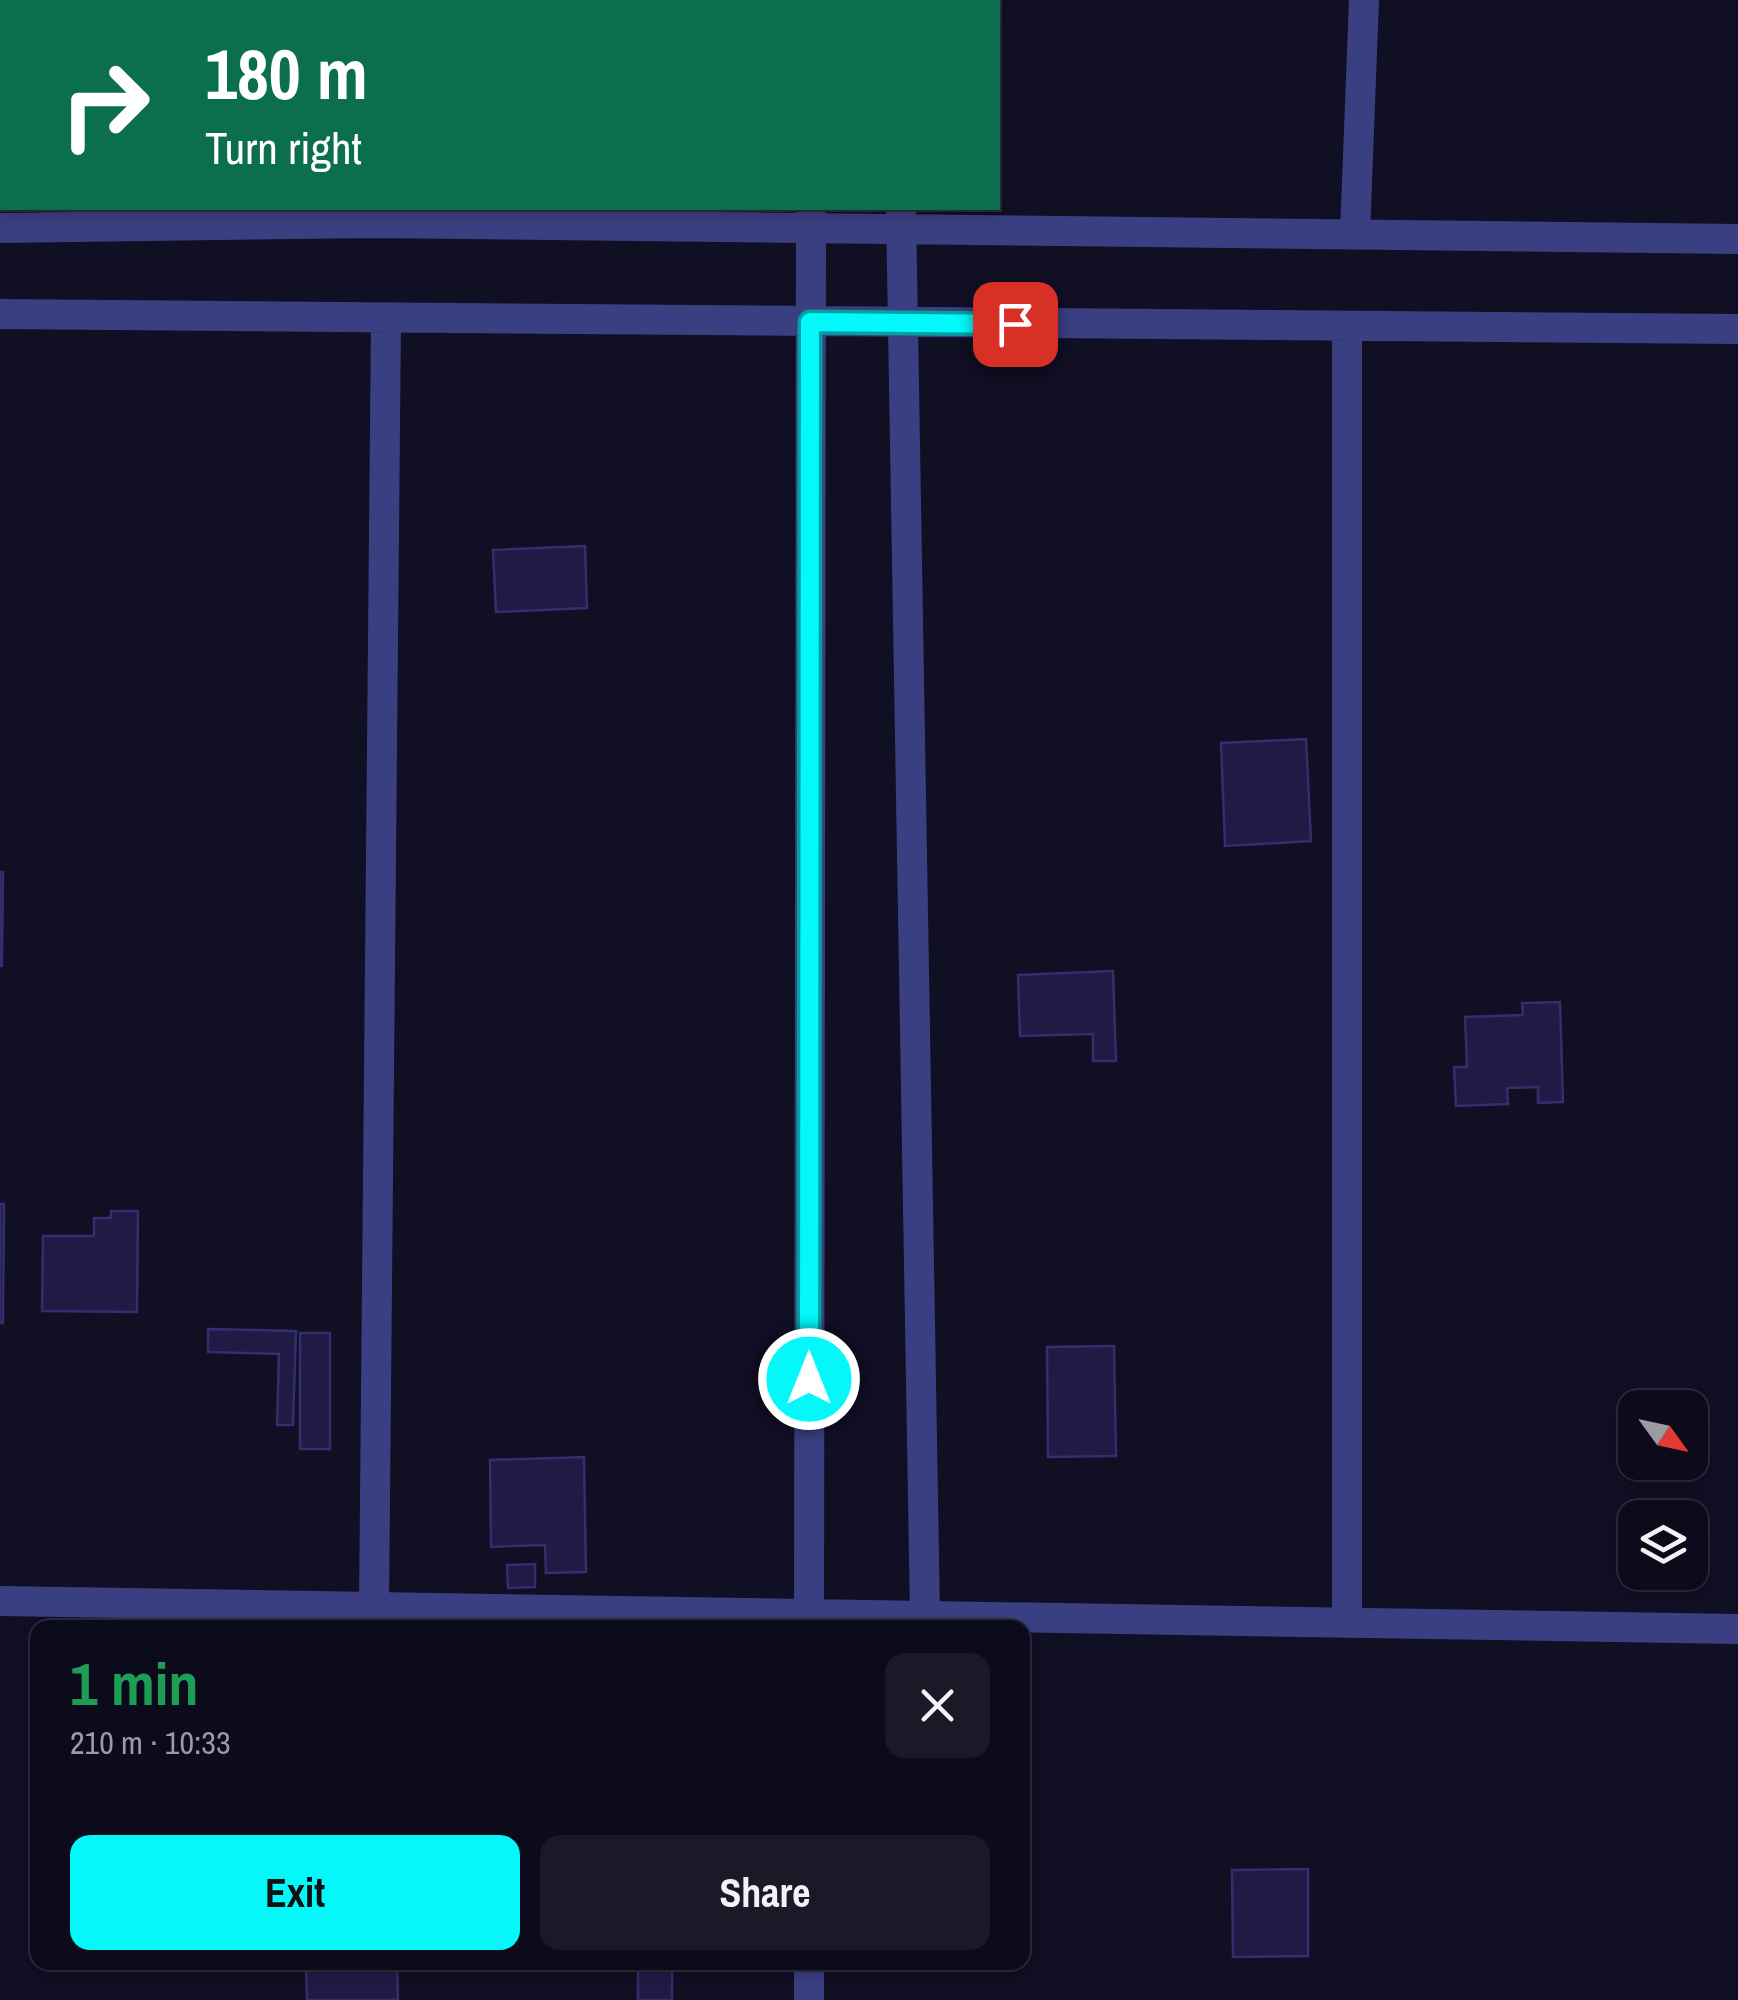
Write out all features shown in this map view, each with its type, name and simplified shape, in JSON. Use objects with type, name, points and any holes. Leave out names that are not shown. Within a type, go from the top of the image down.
[{"type":"street","points":[[1355,234],[1364,0]]},
{"type":"street","points":[[0,228],[374,215],[901,218],[1355,234],[1738,239]]},
{"type":"street","points":[[808,1620],[811,218]]},
{"type":"street","points":[[901,218],[925,1616]]},
{"type":"street","points":[[0,314],[1738,329]]},
{"type":"street","points":[[374,1607],[386,318]]},
{"type":"street","points":[[1347,1623],[1348,326]]},
{"type":"street","points":[[0,1601],[374,1607],[777,1620]]},
{"type":"street","points":[[831,1620],[925,1616],[1738,1629]]},
{"type":"street","points":[[809,1970],[809,2000]]},
{"type":"building","points":[[585,546],[587,608],[496,612],[493,550]]},
{"type":"building","points":[[1306,739],[1311,841],[1225,846],[1221,743]]},
{"type":"building","points":[[3,872],[2,966],[0,966]]},
{"type":"building","points":[[1113,971],[1116,1061],[1093,1061],[1093,1034],[1020,1036],[1018,975]]},
{"type":"building","points":[[1560,1002],[1563,1102],[1538,1103],[1538,1087],[1507,1088],[1508,1104],[1456,1106],[1454,1067],[1467,1067],[1465,1017],[1523,1015],[1522,1003]]},
{"type":"building","points":[[0,1204],[4,1204],[3,1323],[0,1323]]},
{"type":"building","points":[[111,1211],[138,1211],[137,1312],[42,1311],[43,1236],[94,1236],[94,1218],[111,1218]]},
{"type":"building","points":[[208,1329],[296,1331],[293,1425],[277,1425],[279,1354],[208,1352]]},
{"type":"building","points":[[300,1333],[330,1333],[330,1449],[300,1449]]},
{"type":"building","points":[[1114,1346],[1116,1456],[1048,1457],[1047,1347]]},
{"type":"building","points":[[584,1457],[586,1572],[546,1573],[545,1545],[491,1547],[490,1460]]},
{"type":"building","points":[[535,1564],[535,1587],[508,1588],[507,1565]]},
{"type":"building","points":[[1308,1869],[1308,1956],[1233,1957],[1232,1870]]},
{"type":"building","points":[[306,1970],[397,1970],[398,2000],[307,2000]]},
{"type":"building","points":[[638,1970],[672,1970],[672,2000],[638,2000]]},
{"type":"route","points":[[809,1379],[810,322],[1015,324]]}]
